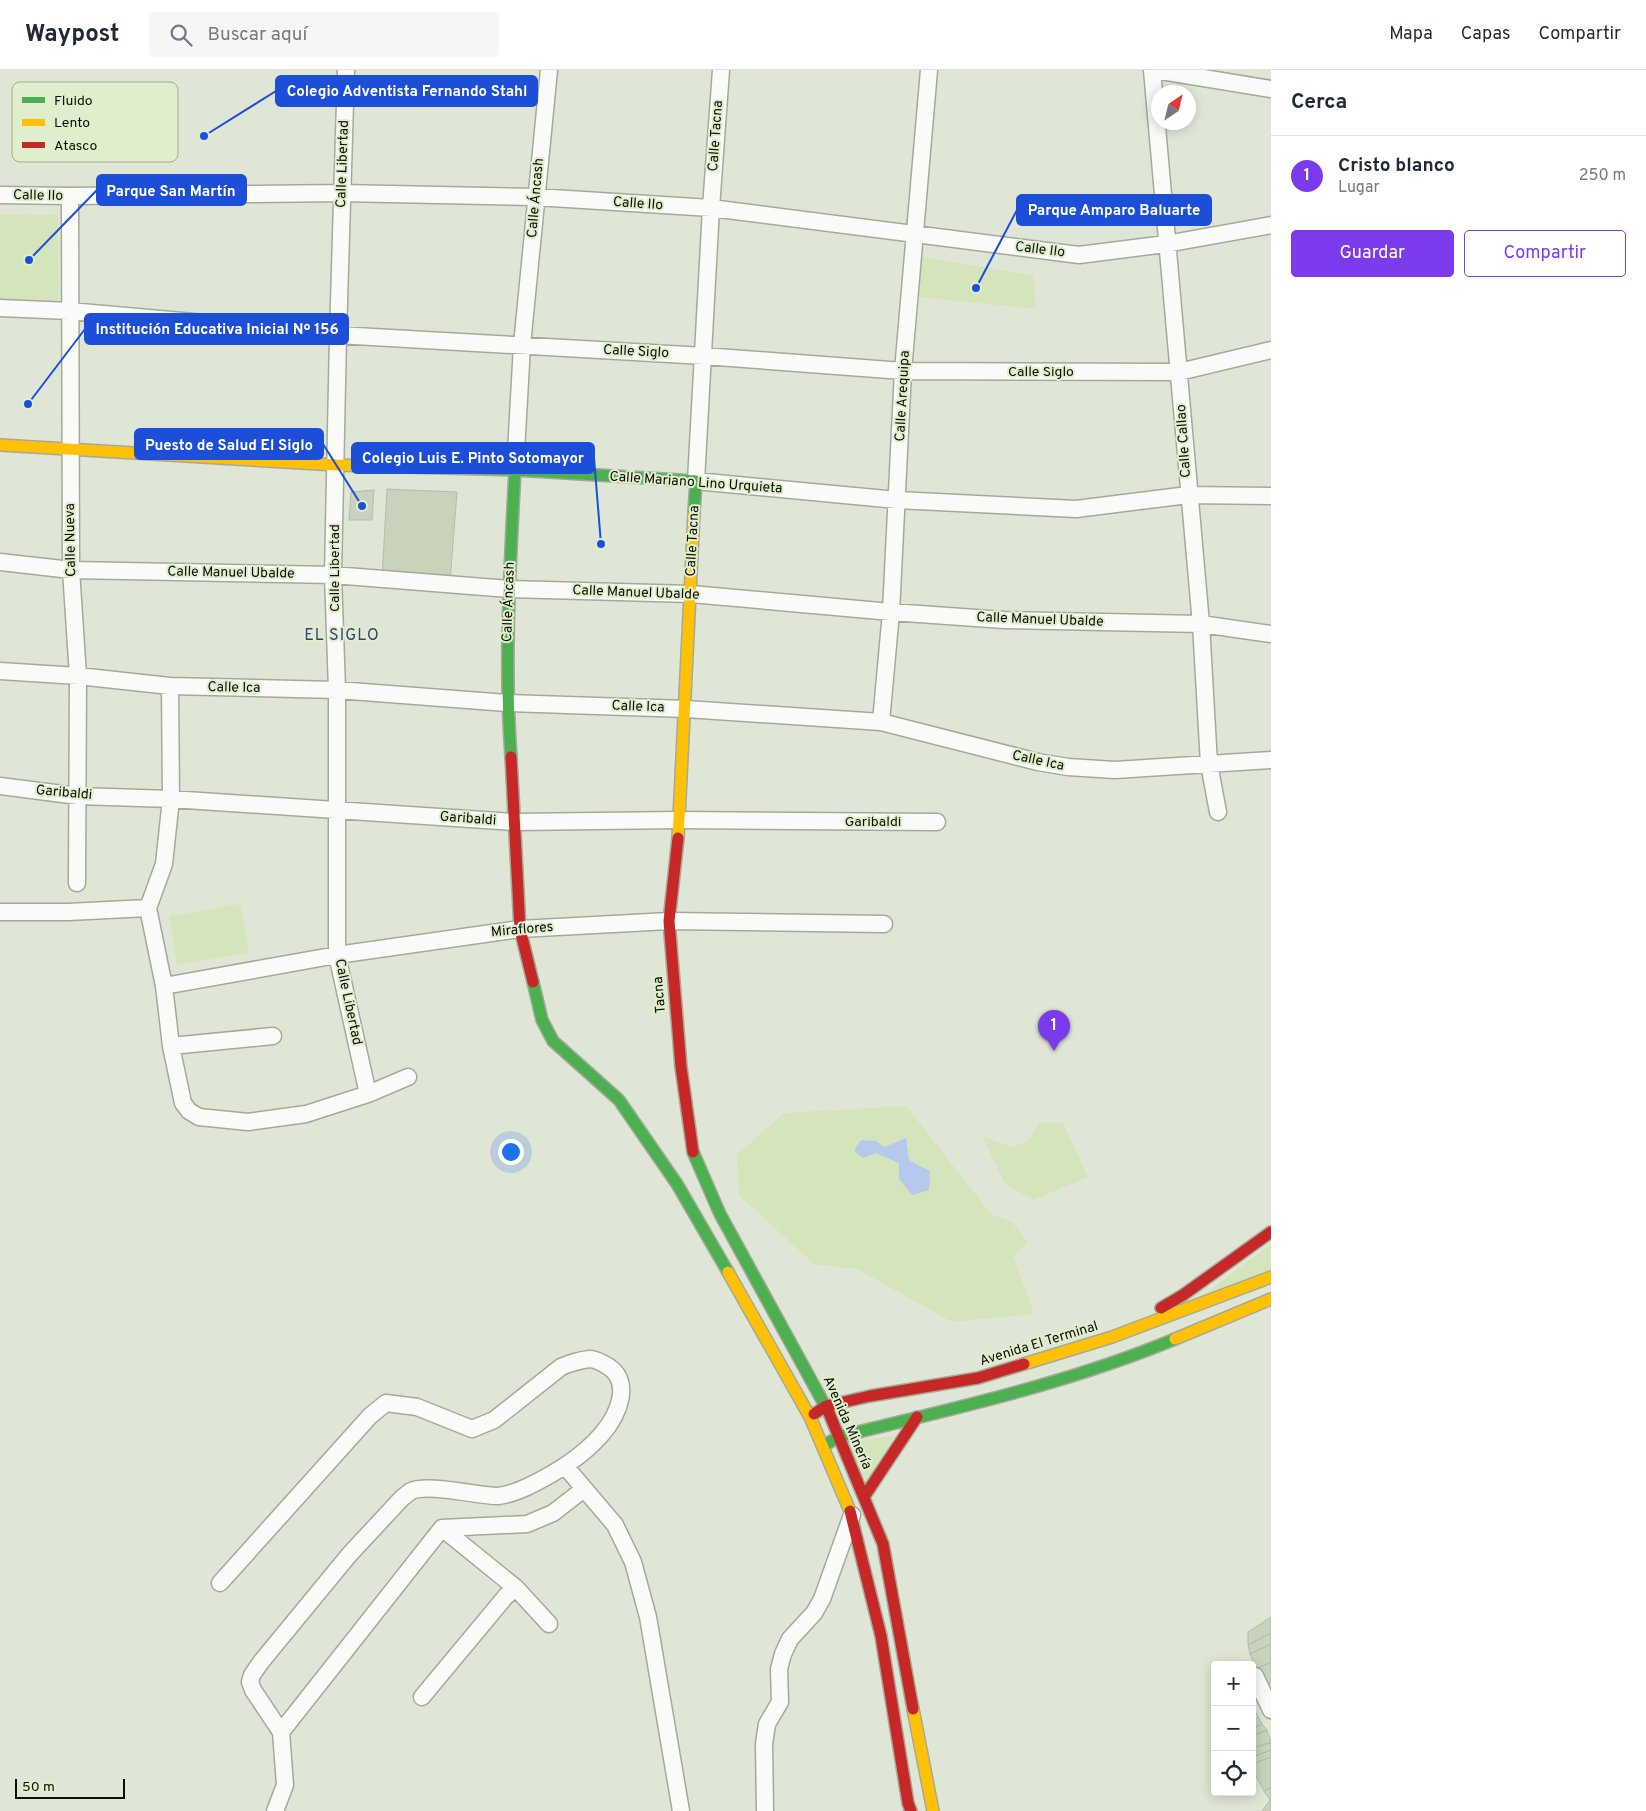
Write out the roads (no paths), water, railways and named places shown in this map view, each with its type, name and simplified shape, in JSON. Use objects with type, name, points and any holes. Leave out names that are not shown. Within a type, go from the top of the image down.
[{"type":"main road","name":"Calle Mariano Lino Urquieta","points":[[0,445],[336,465],[515,470],[696,481]]},
{"type":"main road","name":"Calle Áncash","points":[[515,470],[509,589],[507,703],[520,929],[542,1020],[553,1041],[619,1100],[677,1184],[810,1417]]},
{"type":"main road","name":"Calle Tacna","points":[[669,921],[680,820],[696,481]]},
{"type":"main road","name":"Tacna","points":[[669,921],[681,1067]]},
{"type":"main road","name":"Avenida Minería","points":[[681,1067],[693,1151],[720,1214],[826,1406],[883,1544],[926,1782],[933,1811]]},
{"type":"main road","points":[[1112,1336],[1183,1295],[1271,1232]]},
{"type":"main road","name":"Avenida El Terminal","points":[[822,1446],[838,1437],[917,1417],[1112,1336],[1271,1277]]},
{"type":"main road","name":"Avenida El Terminal","points":[[810,1417],[826,1406],[870,1396],[981,1389],[1126,1359],[1271,1300]]},
{"type":"main road","points":[[810,1417],[852,1515],[880,1636],[909,1808]]},
{"type":"main road","points":[[864,1497],[917,1417]]},
{"type":"street","name":"Calle Libertad","points":[[346,70],[333,575],[337,690],[337,955],[368,1094]]},
{"type":"street","name":"Calle Áncash","points":[[515,470],[522,345],[548,70]]},
{"type":"street","name":"Calle Tacna","points":[[696,481],[711,208],[721,70]]},
{"type":"street","name":"Calle Arequipa","points":[[881,722],[891,612],[903,371],[929,70]]},
{"type":"street","points":[[1153,70],[1271,89]]},
{"type":"street","name":"Calle Callao","points":[[1153,70],[1166,244],[1180,372],[1188,496],[1201,624],[1209,764],[1218,812]]},
{"type":"street","name":"Calle Ilo","points":[[0,195],[342,193],[536,197],[711,208],[1079,255],[1166,244],[1271,225]]},
{"type":"street","name":"Calle Nueva","points":[[70,196],[71,570],[78,676],[77,883]]},
{"type":"street","name":"Calle Siglo","points":[[0,308],[70,311],[338,335],[704,356],[903,371],[1180,372],[1271,350]]},
{"type":"street","name":"Calle Mariano Lino Urquieta","points":[[696,481],[897,500],[1076,508],[1188,496],[1271,496]]},
{"type":"street","name":"Calle Manuel Ubalde","points":[[0,562],[71,570],[333,575],[509,589],[690,594],[1004,620],[1201,624],[1271,634]]},
{"type":"street","name":"Calle Ica","points":[[0,671],[78,676],[170,686],[337,690],[507,703],[686,709],[881,722],[1038,762],[1068,767],[1115,770],[1271,760]]},
{"type":"street","points":[[170,686],[171,799],[164,864],[148,908],[164,986],[171,1046],[183,1103],[188,1111],[199,1117],[248,1122],[306,1114],[368,1094],[408,1077]]},
{"type":"street","name":"Garibaldi","points":[[0,786],[78,796],[171,799],[515,822],[680,820],[937,822]]},
{"type":"street","points":[[0,912],[68,912],[148,908]]},
{"type":"street","name":"Miraflores","points":[[164,986],[337,955],[520,929],[669,921],[884,924]]},
{"type":"street","points":[[171,1046],[272,1036]]},
{"type":"street","points":[[220,1583],[370,1416],[386,1403],[417,1407],[472,1429],[494,1420],[561,1367],[574,1362],[593,1359],[609,1367],[621,1379],[622,1395],[617,1411],[601,1435],[565,1466],[512,1493],[498,1496],[420,1489],[411,1491],[402,1498],[349,1555],[252,1675],[250,1682],[253,1690],[281,1732],[285,1784],[275,1811]]},
{"type":"street","points":[[565,1466],[615,1525],[633,1562],[648,1617],[681,1811]]},
{"type":"street","points":[[281,1732],[442,1528],[527,1524],[553,1513],[584,1489]]},
{"type":"street","points":[[765,1811],[764,1744],[768,1724],[780,1702],[779,1670],[783,1654],[790,1639],[814,1613],[822,1599],[852,1515]]},
{"type":"street","points":[[442,1528],[516,1588],[549,1624]]},
{"type":"street","points":[[422,1697],[506,1596],[516,1588]]},
{"type":"street","points":[[1256,1678],[1271,1710]]},
{"type":"water","points":[[906,1138],[909,1160],[930,1171],[929,1190],[912,1195],[899,1179],[899,1163],[876,1153],[863,1158],[854,1151],[861,1140],[876,1141],[884,1147]]},
{"type":"place","name":"Colegio Adventista Fernando Stahl","points":[[204,136]]},
{"type":"place","name":"Parque San Martín","points":[[29,260]]},
{"type":"place","name":"Parque Amparo Baluarte","points":[[976,288]]},
{"type":"place","name":"Institución Educativa Inicial Nº 156","points":[[28,404]]},
{"type":"place","name":"Puesto de Salud El Siglo","points":[[362,506]]},
{"type":"place","name":"Colegio Luis E. Pinto Sotomayor","points":[[601,544]]},
{"type":"place","name":"Cristo blanco","points":[[1054,1051]]},
{"type":"district","name":"EL SIGLO","points":[[342,636]]}]
